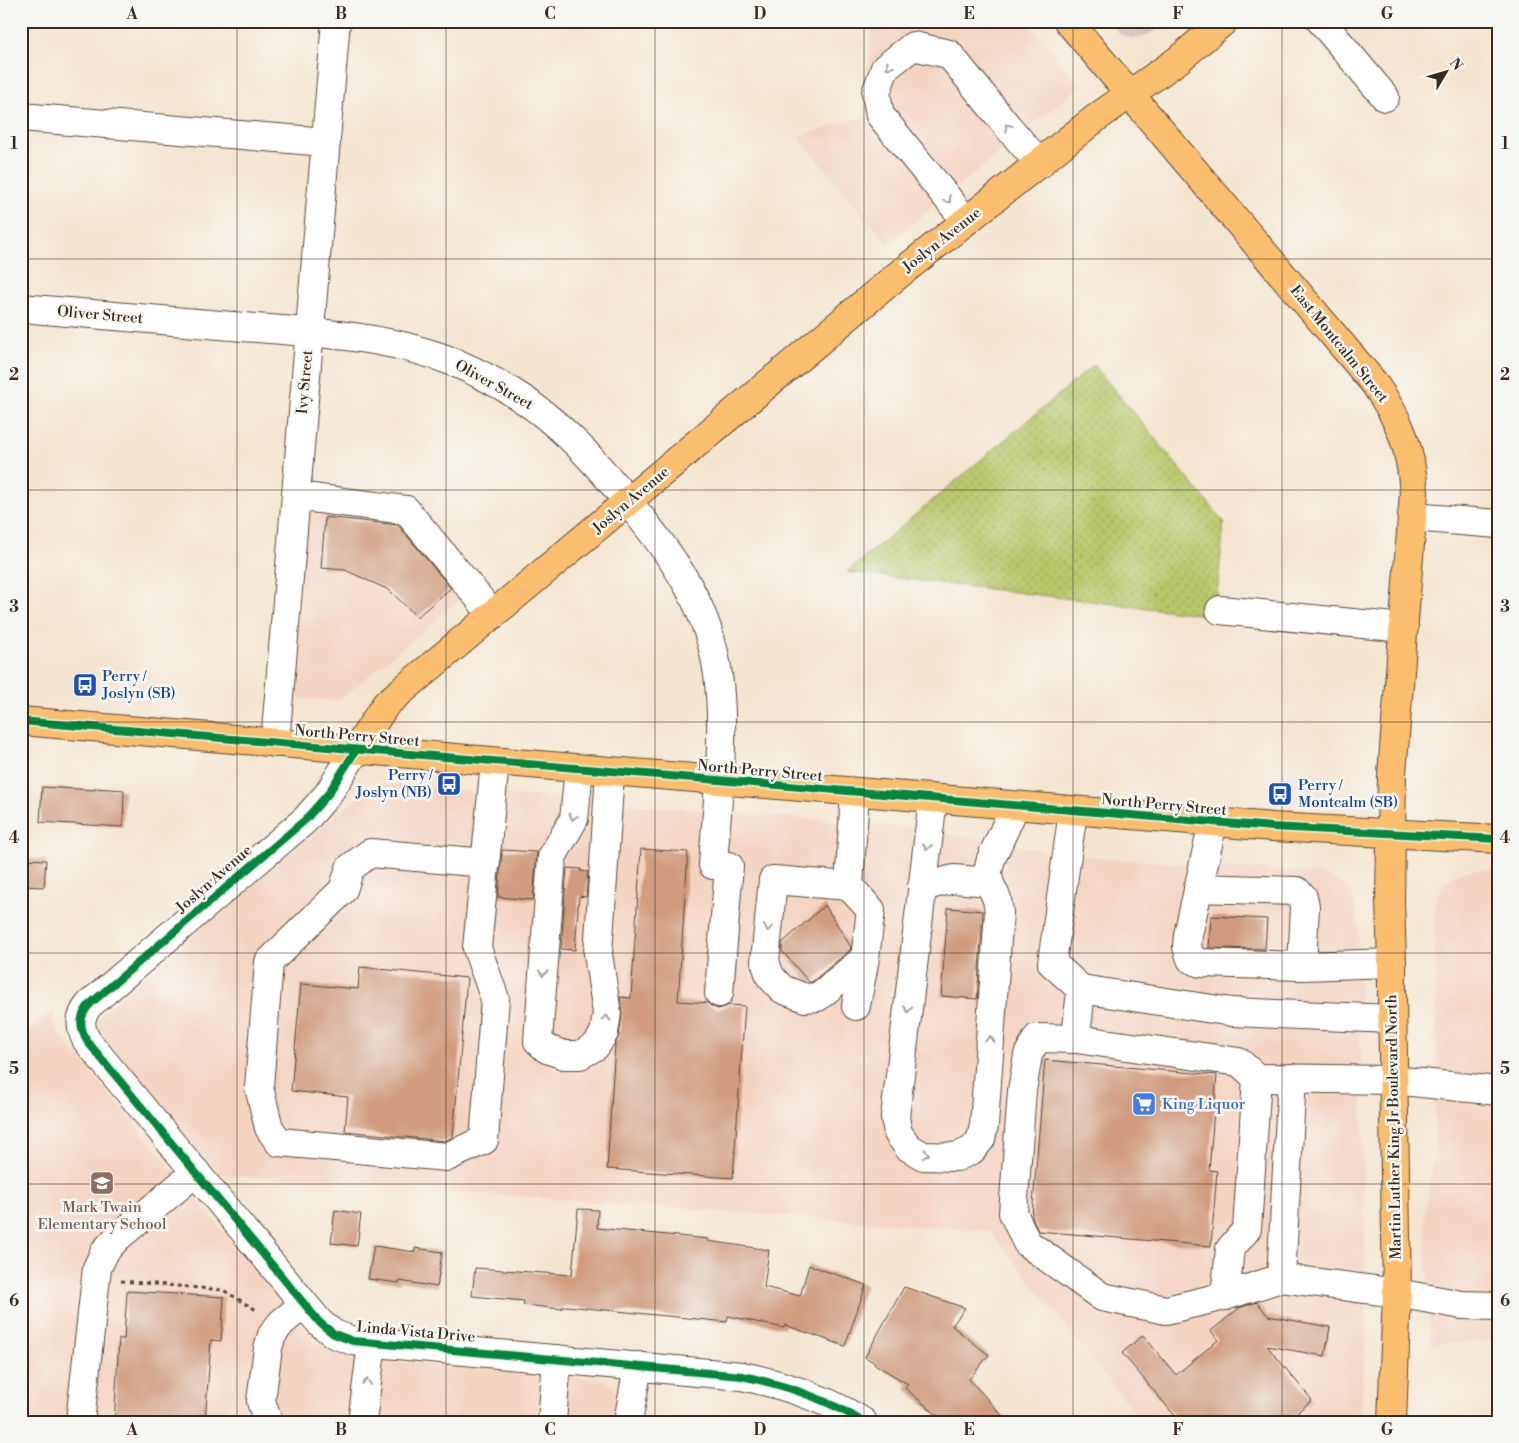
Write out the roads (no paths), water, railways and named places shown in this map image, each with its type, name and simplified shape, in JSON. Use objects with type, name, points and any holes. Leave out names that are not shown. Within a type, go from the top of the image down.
[{"type":"main road","name":"East Montcalm Street","points":[[1068,21],[1361,368],[1384,398],[1402,432],[1409,450],[1414,485],[1392,774],[1391,833]]},
{"type":"main road","name":"Joslyn Avenue","points":[[356,750],[386,704],[874,294],[1096,118],[1178,60],[1224,21]]},
{"type":"main road","name":"North Perry Street","points":[[21,721],[1280,828],[1498,839]]},
{"type":"main road","name":"Martin Luther King Jr Boulevard North","points":[[1391,833],[1390,901],[1397,1293],[1392,1422]]},
{"type":"street","name":"Ivy Street","points":[[275,743],[336,21]]},
{"type":"street","points":[[1321,21],[1385,97]]},
{"type":"street","points":[[966,221],[880,115],[876,93],[885,68],[913,46],[949,54],[1040,164]]},
{"type":"street","points":[[21,117],[326,142]]},
{"type":"street","name":"Oliver Street","points":[[21,308],[309,333],[371,340],[401,346],[445,359],[484,376],[529,403],[557,425],[582,449],[660,541],[698,602],[709,632],[718,673],[721,739],[714,865],[728,866],[719,993]]},
{"type":"street","points":[[296,496],[406,510],[493,615]]},
{"type":"street","points":[[1412,517],[1498,524]]},
{"type":"street","points":[[1220,610],[1404,628]]},
{"type":"street","name":"Joslyn Avenue","points":[[81,1020],[84,1011],[90,1004],[305,820],[328,794],[356,750]]},
{"type":"street","points":[[486,863],[370,853],[350,868],[343,890],[269,962],[259,1087],[269,1128],[279,1142],[447,1157],[484,1140],[495,999],[477,948],[486,863],[495,762]]},
{"type":"street","points":[[580,769],[574,819],[552,857],[538,1041],[547,1049],[564,1055],[580,1055],[596,1046],[604,1033],[607,1013],[598,954],[610,772]]},
{"type":"street","points":[[849,886],[855,793]]},
{"type":"street","points":[[933,799],[895,1117],[898,1133],[908,1147],[923,1156],[957,1156],[972,1150],[981,1139],[984,1125],[999,912],[997,899],[989,882],[988,871],[991,859],[1015,806]]},
{"type":"street","points":[[1073,811],[1052,963],[1081,990],[1232,1012],[1392,1019]]},
{"type":"street","points":[[1213,822],[1188,935],[1187,946],[1191,959],[1201,963],[1302,966],[1392,963]]},
{"type":"street","points":[[922,887],[954,879],[989,882]]},
{"type":"street","points":[[856,1006],[865,958],[871,910],[849,886],[773,880],[765,961],[770,976],[782,989],[805,998],[818,997],[865,958]]},
{"type":"street","points":[[1198,888],[1297,891],[1303,897],[1305,906],[1302,966]]},
{"type":"street","points":[[1076,1039],[1081,990]]},
{"type":"street","name":"Linda Vista Drive","points":[[81,1020],[81,1028],[87,1041],[304,1304],[334,1334],[353,1341],[372,1343],[742,1376],[778,1384],[821,1399],[863,1422]]},
{"type":"street","points":[[1498,1092],[1393,1080],[1257,1078],[1239,1062],[1076,1039],[1037,1038],[1028,1055],[1022,1091],[1013,1213],[1027,1243],[1102,1297],[1166,1310],[1225,1296],[1281,1278],[1397,1293],[1462,1305],[1498,1306]]},
{"type":"street","points":[[1225,1296],[1230,1249],[1247,1228],[1257,1078]]},
{"type":"street","points":[[1281,1278],[1292,1078]]},
{"type":"street","points":[[80,1422],[96,1268],[105,1251],[117,1238],[196,1172]]},
{"type":"street","points":[[268,1422],[261,1401],[270,1341],[281,1323],[304,1304]]},
{"type":"street","points":[[362,1422],[372,1343]]},
{"type":"street","points":[[552,1422],[557,1359]]},
{"type":"street","points":[[628,1422],[638,1366]]},
{"type":"place","name":"Perry / Joslyn (SB)","points":[[85,685]]},
{"type":"place","name":"Perry / Joslyn (NB)","points":[[449,784]]},
{"type":"place","name":"Perry / Montcalm (SB)","points":[[1280,794]]},
{"type":"place","name":"King Liquor","points":[[1144,1104]]},
{"type":"place","name":"Mark Twain Elementary School","points":[[102,1183]]}]
